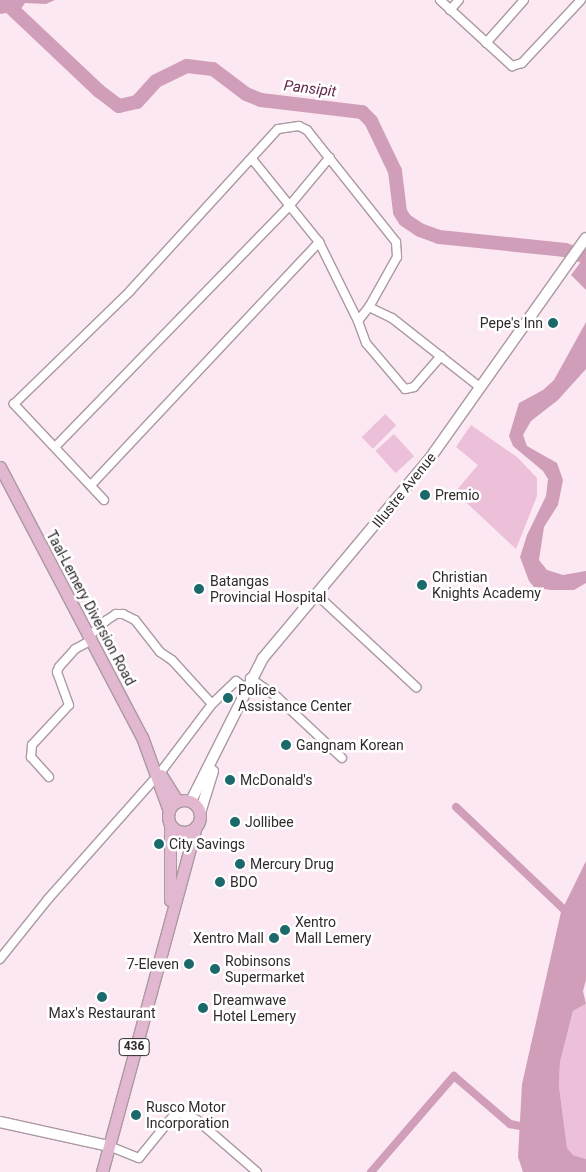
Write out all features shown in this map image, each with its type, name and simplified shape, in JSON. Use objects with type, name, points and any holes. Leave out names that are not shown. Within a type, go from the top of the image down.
[{"type":"main road","name":"Illustre Avenue","points":[[191,801],[201,786],[220,739],[247,683],[316,594],[428,461],[482,388],[585,239]]},
{"type":"main road","name":"Taal-Lemery Diversion Road","points":[[0,467],[157,771],[177,801]]},
{"type":"main road","name":"Illustre Avenue","points":[[200,813],[220,739]]},
{"type":"main road","name":"Taal-Lemery Diversion Road","points":[[157,771],[169,811]]},
{"type":"main road","points":[[169,811],[177,801],[191,801],[200,813]]},
{"type":"main road","name":"436","points":[[169,811],[170,916]]},
{"type":"main road","name":"436","points":[[102,1172],[170,916],[200,813]]},
{"type":"main road","points":[[170,825],[183,832],[196,827]]},
{"type":"main road","points":[[0,1122],[109,1146]]},
{"type":"street","points":[[440,0],[512,66],[518,65],[582,0]]},
{"type":"street","points":[[450,10],[459,0]]},
{"type":"street","points":[[486,43],[524,0]]},
{"type":"street","points":[[104,500],[92,484],[14,404],[130,291],[278,129],[288,126],[307,130],[330,157],[398,248],[397,257],[369,307],[358,321]]},
{"type":"street","points":[[55,447],[290,204],[330,157]]},
{"type":"street","points":[[252,159],[319,242],[358,321],[366,342],[405,389],[414,387],[441,356]]},
{"type":"street","points":[[92,484],[319,242]]},
{"type":"street","points":[[369,307],[392,318],[482,388]]},
{"type":"street","points":[[316,594],[416,687]]},
{"type":"street","points":[[49,777],[31,757],[32,745],[69,705],[57,672],[58,667],[75,649],[116,614],[135,620],[160,652],[172,660],[212,704]]},
{"type":"street","points":[[0,958],[212,704],[236,681],[247,683],[277,697],[342,758]]},
{"type":"street","points":[[109,1146],[139,1158],[174,1115],[180,1113],[197,1120],[257,1172]]},
{"type":"shaded area","points":[[0,0],[55,0],[46,4],[25,3],[14,19],[7,13],[0,14]]},
{"type":"shaded area","points":[[586,255],[586,290],[571,275]]},
{"type":"shaded area","points":[[586,322],[586,369],[558,400],[531,421],[523,435],[527,446],[557,463],[563,480],[558,505],[544,527],[539,560],[547,570],[563,575],[586,571],[586,583],[574,590],[550,590],[534,587],[529,581],[520,557],[527,535],[546,496],[548,479],[543,471],[513,446],[509,436],[519,403],[543,390],[554,380]]},
{"type":"shaded area","points":[[385,414],[396,425],[373,449],[362,437]]},
{"type":"shaded area","points":[[471,425],[517,457],[537,478],[537,496],[516,549],[455,492],[478,465],[456,447]]},
{"type":"shaded area","points":[[394,434],[414,456],[395,473],[375,451]]},
{"type":"shaded area","points":[[586,861],[586,980],[583,991],[586,1004],[573,1011],[560,1062],[559,1086],[567,1148],[573,1155],[586,1159],[586,1172],[523,1172],[518,1157],[522,1084],[561,912]]},
{"type":"shaded area","points":[[586,1004],[586,1159],[573,1155],[567,1148],[559,1086],[560,1062],[573,1011]]},
{"type":"waterway","name":"Pansipit","points":[[9,6],[99,91],[119,106],[137,102],[156,81],[187,66],[213,69],[246,94],[261,100],[362,112],[371,121],[395,171],[400,212],[405,220],[420,230],[439,237],[565,250],[586,257]]},
{"type":"waterway","points":[[456,807],[570,915]]},
{"type":"waterway","points":[[371,1172],[454,1076],[510,1124],[531,1128]]},
{"type":"place","name":"Pepe's Inn","points":[[553,323]]},
{"type":"place","name":"Premio","points":[[425,495]]},
{"type":"place","name":"Christian Knights Academy","points":[[422,585]]},
{"type":"place","name":"Batangas Provincial Hospital","points":[[199,589]]},
{"type":"place","name":"Police Assistance Center","points":[[228,698]]},
{"type":"place","name":"Gangnam Korean","points":[[286,745]]},
{"type":"place","name":"McDonald's","points":[[230,780]]},
{"type":"place","name":"Jollibee","points":[[235,822]]},
{"type":"place","name":"City Savings","points":[[159,844]]},
{"type":"place","name":"Mercury Drug","points":[[240,864]]},
{"type":"place","name":"BDO","points":[[220,882]]},
{"type":"place","name":"Xentro Mall Lemery","points":[[285,930]]},
{"type":"place","name":"Xentro Mall","points":[[274,938]]},
{"type":"place","name":"7-Eleven","points":[[189,964]]},
{"type":"place","name":"Robinsons Supermarket","points":[[215,969]]},
{"type":"place","name":"Max's Restaurant","points":[[102,997]]},
{"type":"place","name":"Dreamwave Hotel Lemery","points":[[203,1008]]},
{"type":"place","name":"Rusco Motor Incorporation","points":[[136,1115]]}]
